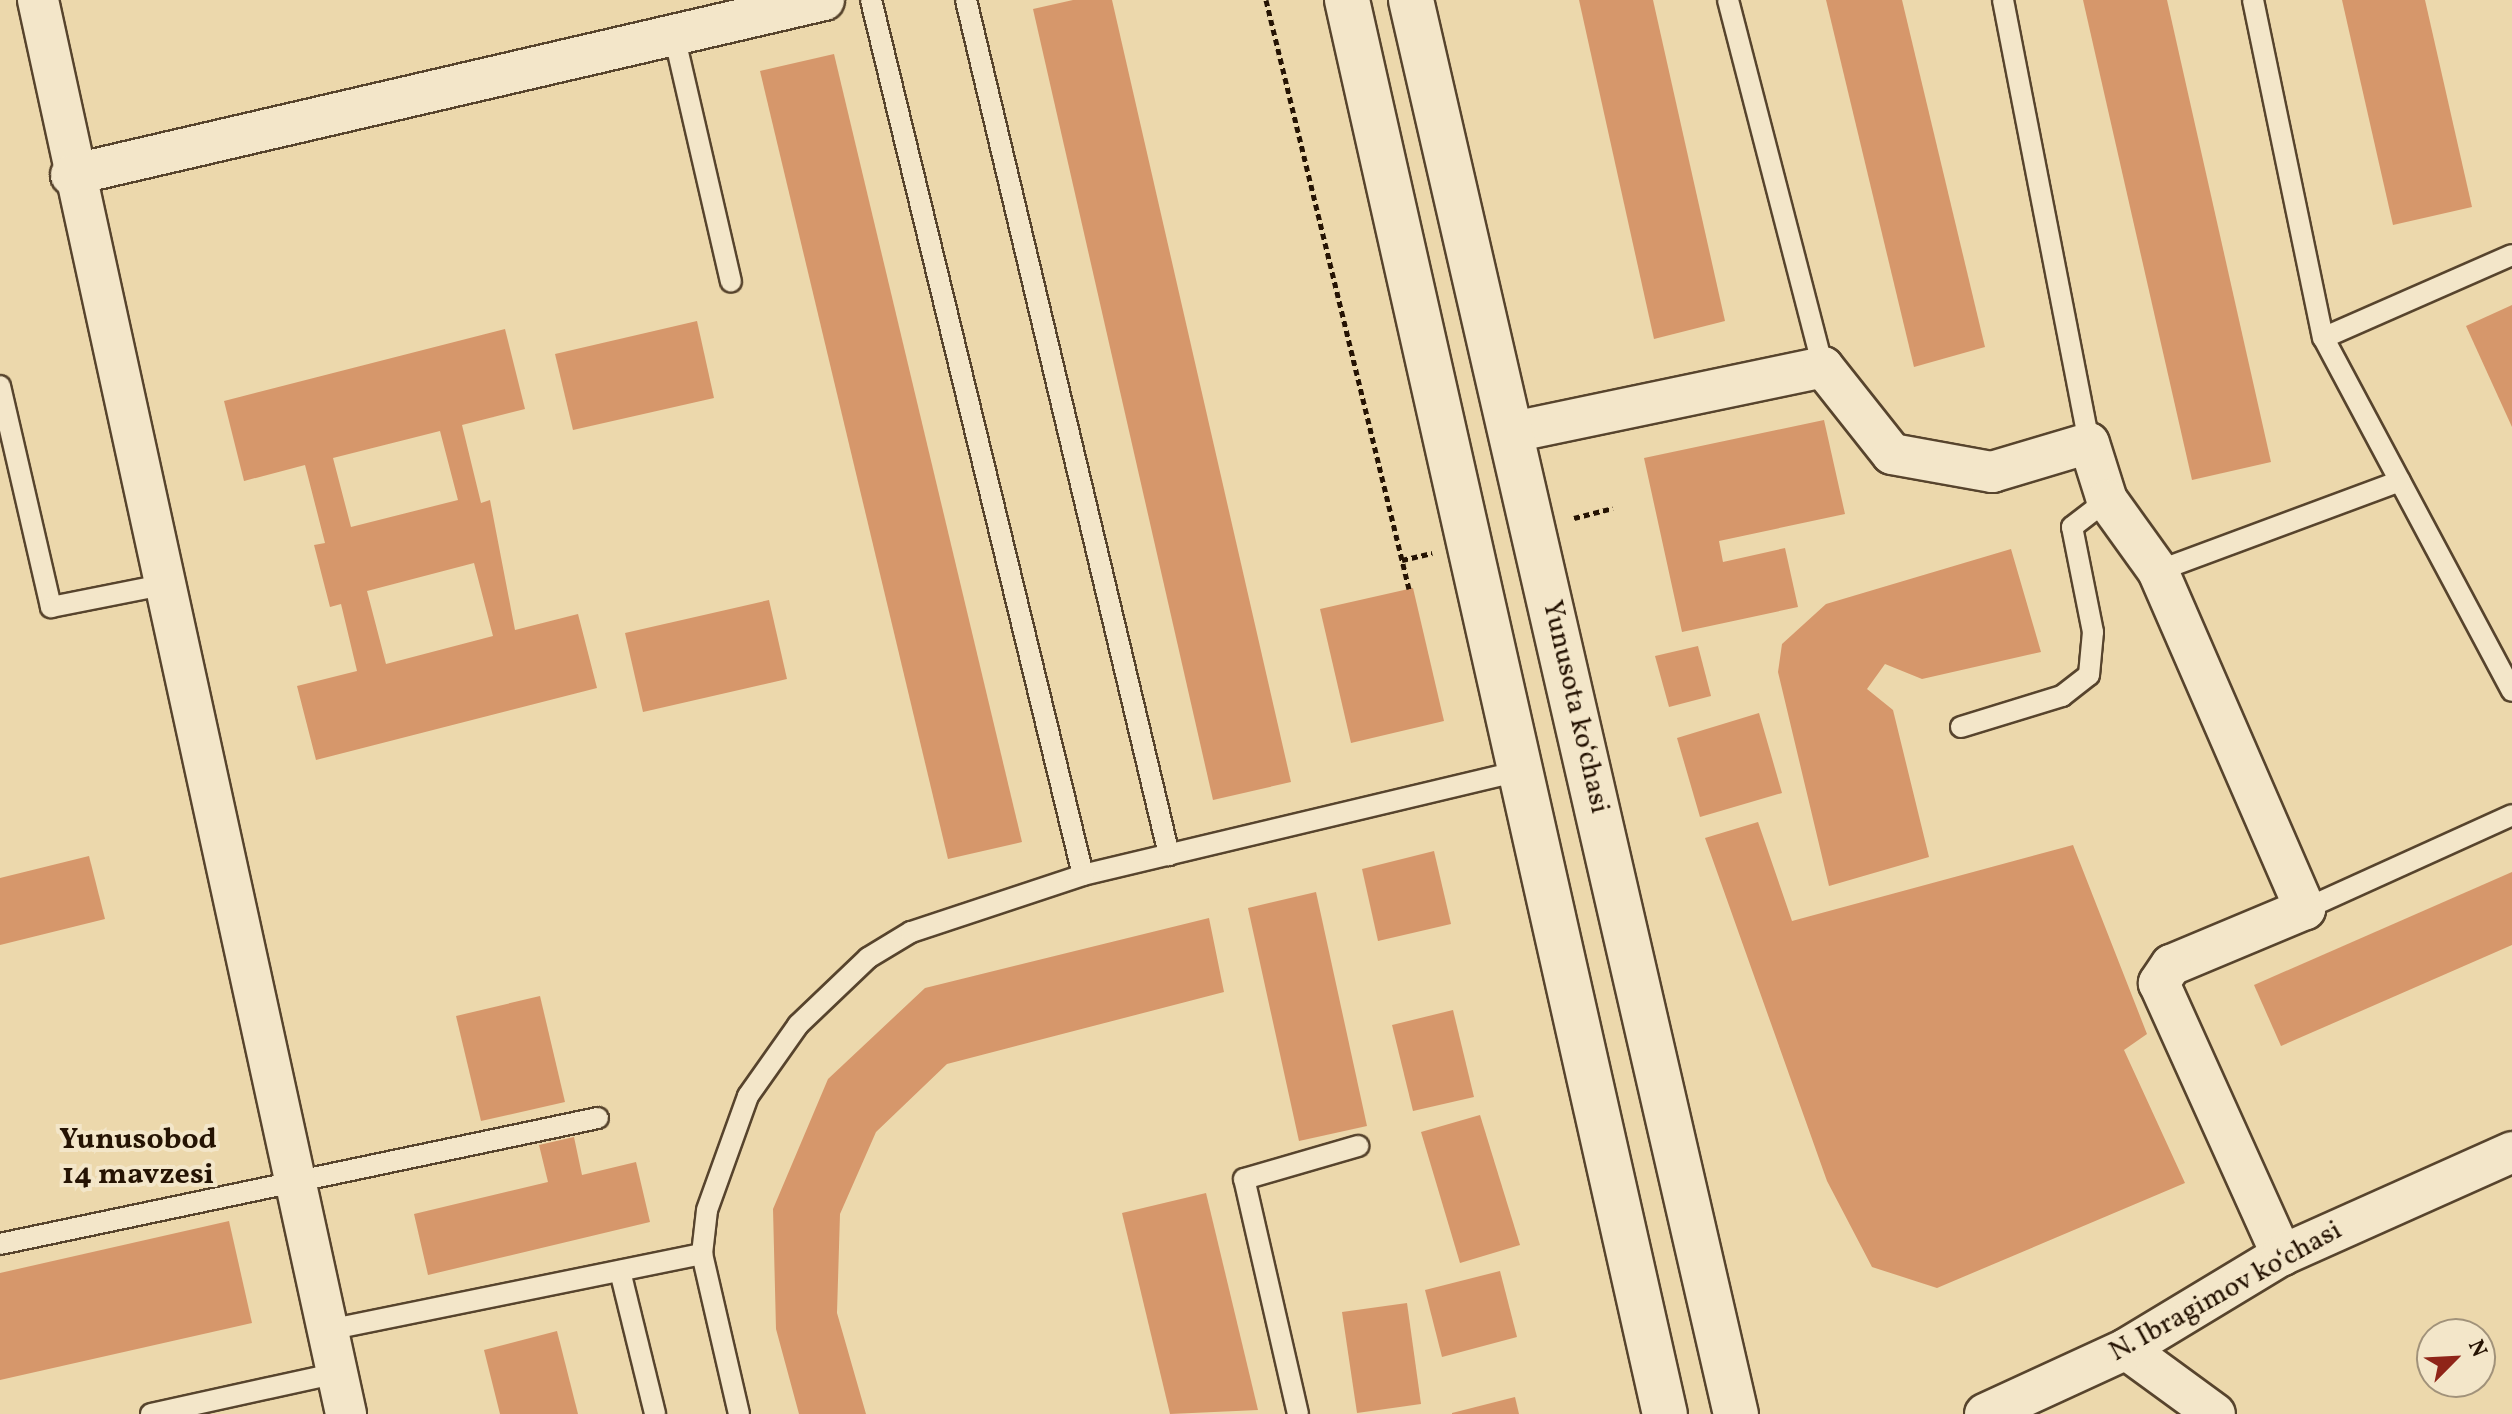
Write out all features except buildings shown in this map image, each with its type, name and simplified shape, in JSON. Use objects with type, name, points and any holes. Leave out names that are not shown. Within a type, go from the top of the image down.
[{"type":"main road","points":[[1347,0],[1665,1414]]},
{"type":"main road","name":"Yunusota koʻchasi","points":[[1411,0],[1513,432],[1736,1414]]},
{"type":"street","points":[[38,0],[71,175],[298,1182],[346,1414]]},
{"type":"street","points":[[71,175],[824,0]]},
{"type":"street","points":[[1513,432],[1823,367],[1892,454],[1992,472],[2089,443],[2107,500],[2158,571],[2305,909],[2171,965],[2159,983],[2282,1255]]},
{"type":"street","name":"N. Ibragimov koʻchasi","points":[[1985,1414],[2126,1349],[2282,1255],[2512,1152]]},
{"type":"street","points":[[2126,1349],[2215,1414]]},
{"type":"lane","points":[[871,0],[1083,875]]},
{"type":"lane","points":[[966,0],[1169,855]]},
{"type":"lane","points":[[1728,0],[1823,367]]},
{"type":"lane","points":[[2003,0],[2089,443]]},
{"type":"lane","points":[[2253,0],[2323,338],[2512,691]]},
{"type":"lane","points":[[674,35],[731,281]]},
{"type":"lane","points":[[2323,338],[2512,255]]},
{"type":"lane","points":[[0,386],[51,607],[162,585]]},
{"type":"lane","points":[[2158,571],[2400,481]]},
{"type":"lane","points":[[1961,727],[2062,696],[2089,675],[2093,632],[2072,527],[2107,500]]},
{"type":"lane","points":[[739,1414],[702,1254],[707,1210],[748,1096],[828,991],[911,932],[1083,875],[1520,771]]},
{"type":"lane","points":[[2305,909],[2512,815]]},
{"type":"lane","points":[[0,1244],[266,1183],[298,1182],[598,1118]]},
{"type":"lane","points":[[1298,1414],[1244,1179],[1358,1146]]},
{"type":"lane","points":[[328,1330],[702,1254]]},
{"type":"lane","points":[[620,1271],[655,1414]]},
{"type":"lane","points":[[151,1414],[337,1373]]},
{"type":"path","points":[[1266,0],[1409,589]]},
{"type":"district","name":"Yunusobod 14 mavzesi","points":[[138,1157]]}]
